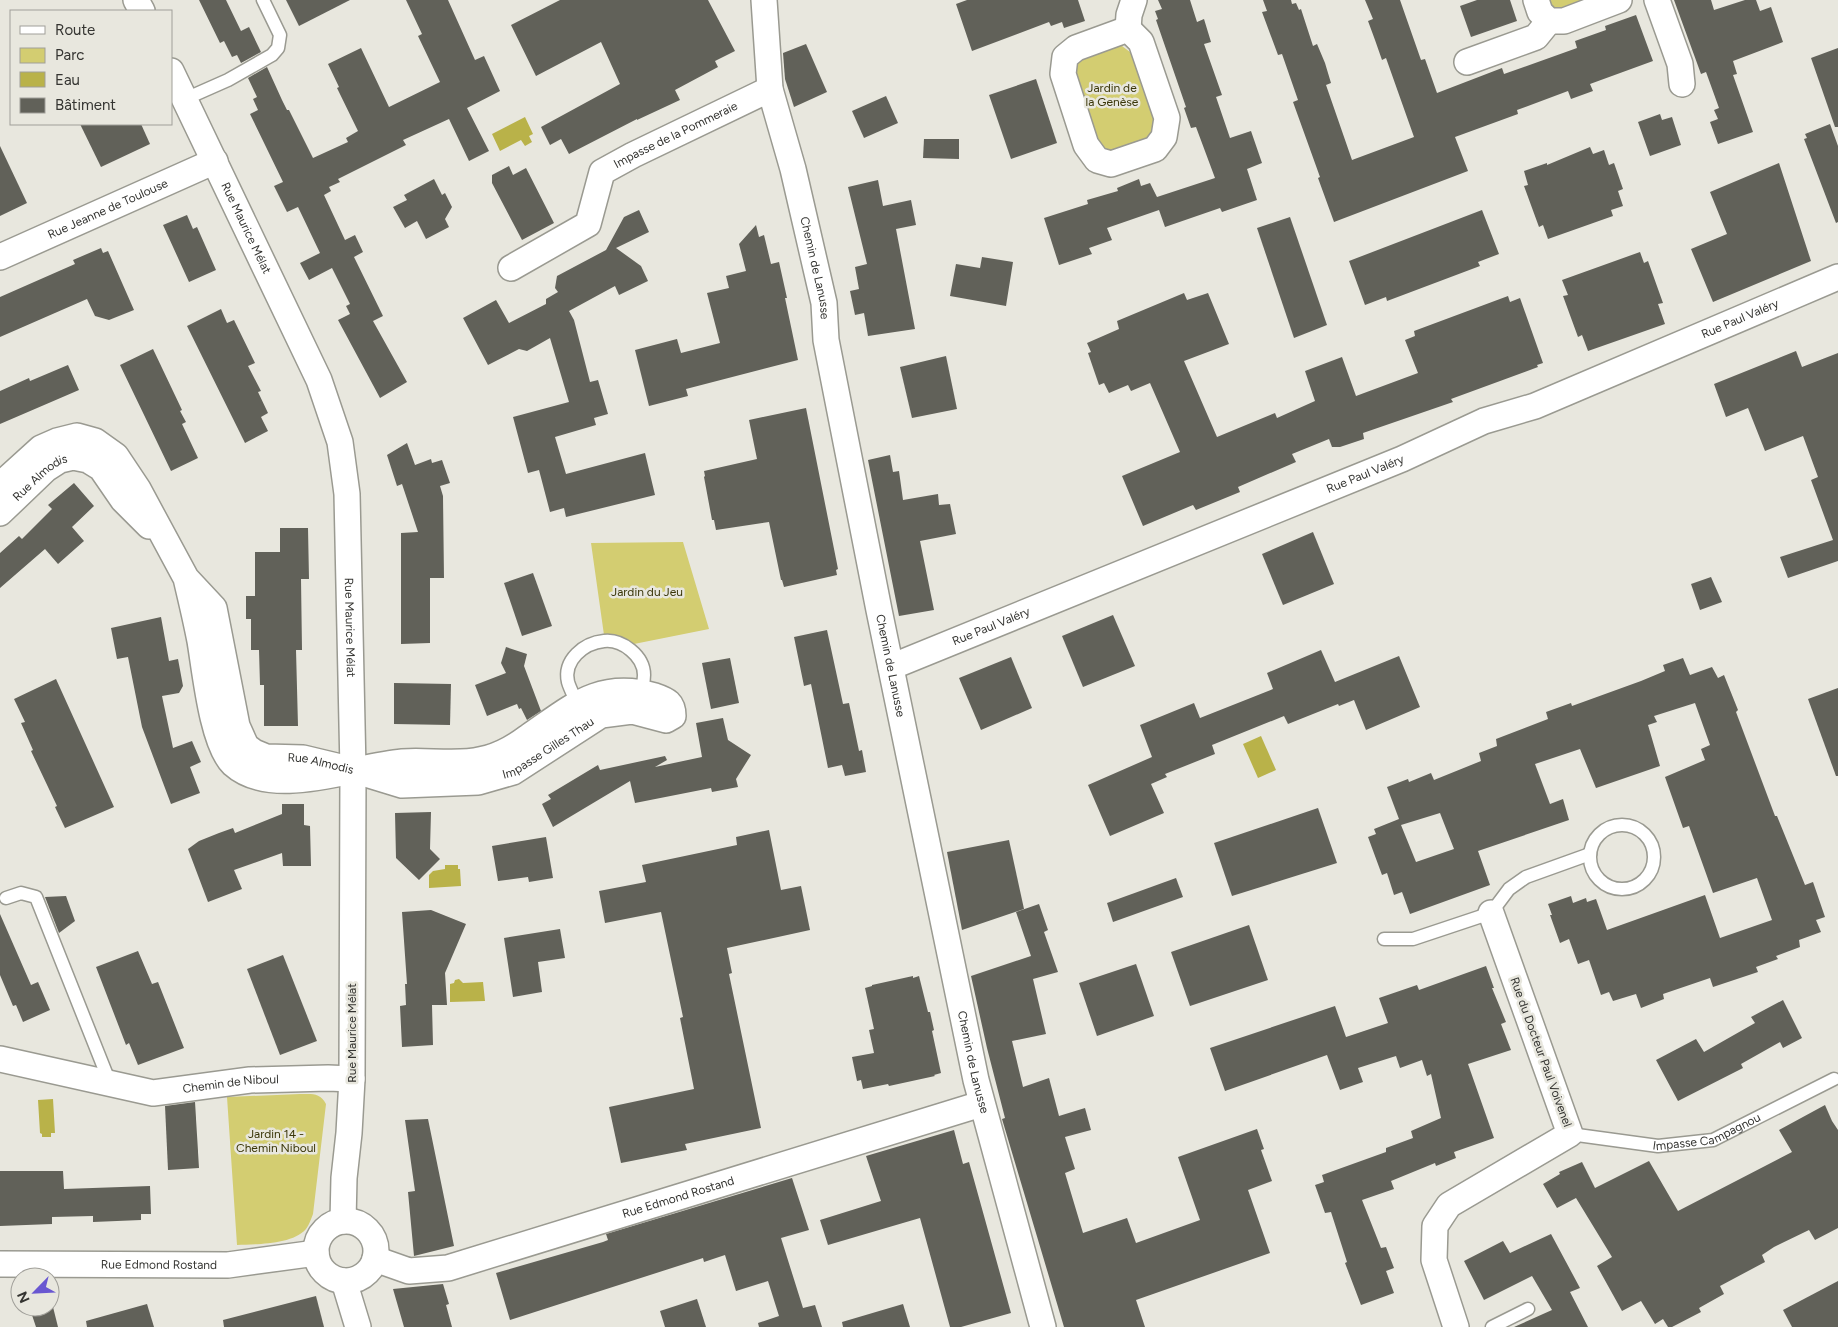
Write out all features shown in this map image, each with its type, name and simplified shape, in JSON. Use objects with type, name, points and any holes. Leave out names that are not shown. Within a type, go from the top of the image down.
[{"type":"street","name":"Chemin de Lanusse","points":[[764,0],[770,89],[793,169],[824,303],[826,340],[981,1104],[1043,1327]]},
{"type":"street","points":[[1128,29],[1076,48],[1065,57],[1062,74],[1086,145],[1097,160],[1111,164],[1155,149],[1164,137],[1167,118],[1141,42],[1128,29],[1129,15],[1134,0]]},
{"type":"street","points":[[1536,0],[1540,12],[1549,21],[1564,21],[1619,0]]},
{"type":"street","points":[[1657,0],[1680,64],[1682,84]]},
{"type":"street","points":[[1467,62],[1536,37],[1549,21]]},
{"type":"street","name":"Rue Maurice Mélat","points":[[172,73],[319,380],[340,442],[347,494],[353,770],[352,1079],[344,1178],[343,1221]]},
{"type":"street","name":"Impasse de la Pommeraie","points":[[511,268],[588,224],[602,172],[633,155],[770,89]]},
{"type":"street","name":"Rue Jeanne de Toulouse","points":[[0,257],[215,161]]},
{"type":"street","name":"Rue Paul Valéry","points":[[891,667],[1392,463],[1484,421],[1535,406],[1838,277]]},
{"type":"street","name":"Rue Almodis","points":[[0,485],[41,448],[57,441],[77,436],[95,441],[116,456],[138,489],[186,578],[214,608],[237,726],[246,746],[266,757],[303,758],[353,770]]},
{"type":"street","name":"Rue Almodis","points":[[0,513],[46,469],[60,460],[73,457],[88,460],[101,468],[123,500],[168,546]]},
{"type":"street","name":"Impasse Gilles Thau","points":[[353,770],[402,785],[462,772],[500,754],[577,703],[593,696],[617,691],[636,702]]},
{"type":"street","name":"Impasse Gilles Thau","points":[[462,772],[478,782],[513,772],[601,715],[636,702]]},
{"type":"street","name":"Rue du Docteur Paul Voivenel","points":[[1456,1327],[1434,1260],[1435,1226],[1449,1205],[1570,1134],[1492,913]]},
{"type":"street","name":"Chemin de Niboul","points":[[0,1060],[153,1093],[250,1080],[352,1079]]},
{"type":"street","name":"Rue Edmond Rostand","points":[[375,1259],[409,1271],[448,1268],[981,1104]]},
{"type":"street","points":[[343,1221],[357,1224],[369,1232],[375,1245],[375,1259],[370,1268],[364,1276],[354,1280],[334,1279],[324,1273],[318,1264],[317,1242],[323,1232],[332,1224],[343,1221]]},
{"type":"street","name":"Rue Edmond Rostand","points":[[0,1264],[228,1265],[316,1253]]},
{"type":"street","points":[[344,1281],[358,1327]]},
{"type":"lane","points":[[185,99],[228,80],[272,55],[278,48],[280,35],[263,0]]},
{"type":"lane","name":"Impasse Gilles Thau","points":[[577,703],[568,680],[570,662],[579,651],[605,640],[622,645],[633,651],[641,664],[644,674],[636,702]]},
{"type":"lane","points":[[1625,824],[1639,830],[1650,841],[1654,862],[1651,871],[1637,885],[1619,888],[1609,886],[1594,873],[1590,854],[1592,844],[1605,829],[1625,824]]},
{"type":"lane","points":[[1384,939],[1413,939],[1492,913],[1509,889],[1526,877],[1590,854]]},
{"type":"lane","points":[[6,898],[21,892],[36,897],[110,1084]]},
{"type":"lane","name":"Impasse Campagnou","points":[[1570,1134],[1658,1146],[1713,1140],[1834,1079]]},
{"type":"lane","points":[[1492,1327],[1528,1309]]},
{"type":"green space","points":[[1543,0],[1602,0],[1581,8],[1550,10]]},
{"type":"green space","name":"Jardin de la Genèse","points":[[1111,45],[1122,46],[1134,55],[1155,119],[1153,131],[1149,138],[1112,155],[1099,148],[1074,71],[1076,65],[1084,57]]},
{"type":"green space","name":"Jardin du Jeu","points":[[683,542],[709,629],[634,644],[620,636],[604,635],[591,543]]},
{"type":"green space","name":"Jardin 14 - Chemin Niboul","points":[[311,1094],[321,1097],[326,1104],[313,1214],[310,1222],[300,1234],[283,1241],[237,1245],[227,1097]]},
{"type":"water","points":[[525,117],[533,134],[529,136],[532,142],[525,146],[521,140],[500,151],[492,134]]},
{"type":"water","points":[[1261,736],[1276,770],[1258,778],[1243,744]]},
{"type":"water","points":[[445,865],[458,865],[461,886],[429,888],[429,875],[433,871],[445,869]]},
{"type":"water","points":[[459,979],[463,983],[483,982],[485,1001],[450,1002],[450,984]]},
{"type":"water","points":[[53,1099],[55,1133],[51,1133],[51,1137],[42,1137],[40,1133],[38,1100]]},
{"type":"building","points":[[199,0],[226,0],[241,31],[249,27],[261,52],[241,63],[237,55],[232,57],[224,41],[220,43]]},
{"type":"building","points":[[286,0],[350,0],[299,26]]},
{"type":"building","points":[[406,0],[448,0],[475,60],[484,56],[500,91],[467,108],[489,151],[469,161],[449,119],[403,140],[406,145],[338,179],[340,182],[329,187],[331,191],[324,195],[345,240],[355,235],[363,252],[354,257],[383,316],[373,321],[407,382],[380,398],[338,320],[350,314],[346,306],[350,304],[332,268],[309,280],[300,263],[320,253],[298,207],[287,212],[274,186],[283,182],[250,114],[258,110],[253,99],[257,97],[248,78],[267,67],[287,110],[289,110],[313,158],[348,142],[346,138],[358,131],[337,88],[339,87],[328,64],[361,48],[389,107],[440,82],[418,36],[422,34]]},
{"type":"building","points":[[560,0],[708,0],[735,51],[715,61],[718,67],[675,90],[680,100],[637,119],[569,154],[561,139],[550,145],[541,127],[620,84],[601,42],[536,76],[511,25]]},
{"type":"building","points":[[967,0],[1078,0],[1085,21],[1064,28],[1062,22],[1051,26],[1049,22],[972,51],[956,4]]},
{"type":"building","points":[[1158,0],[1190,0],[1197,22],[1204,19],[1211,42],[1204,44],[1222,95],[1216,97],[1230,138],[1251,131],[1262,163],[1247,169],[1257,200],[1222,212],[1220,208],[1165,227],[1159,210],[1107,228],[1112,240],[1089,248],[1092,254],[1059,265],[1044,218],[1088,204],[1087,200],[1118,191],[1117,188],[1139,179],[1141,186],[1150,183],[1157,197],[1215,178],[1196,127],[1191,128],[1184,108],[1186,107],[1156,20],[1158,19],[1155,11],[1162,9]]},
{"type":"building","points":[[1263,0],[1291,0],[1292,4],[1296,3],[1299,10],[1301,9],[1313,46],[1317,44],[1325,63],[1331,83],[1326,85],[1352,160],[1414,137],[1386,58],[1382,60],[1368,21],[1373,19],[1365,0],[1400,0],[1421,60],[1425,59],[1437,93],[1502,68],[1504,74],[1577,48],[1575,41],[1606,30],[1605,26],[1636,15],[1653,61],[1590,84],[1593,91],[1571,99],[1568,91],[1517,110],[1518,114],[1455,137],[1468,171],[1334,222],[1293,102],[1298,100],[1282,54],[1278,55],[1262,12],[1267,11]]},
{"type":"building","points":[[1477,0],[1510,0],[1517,21],[1471,37],[1460,6]]},
{"type":"building","points":[[1674,0],[1711,0],[1714,10],[1745,0],[1756,0],[1760,11],[1771,7],[1783,42],[1733,61],[1737,74],[1733,75],[1753,132],[1718,144],[1710,122],[1718,119],[1714,110],[1719,108],[1706,72],[1701,74]]},
{"type":"building","points":[[806,44],[827,92],[794,107],[785,79],[783,53]]},
{"type":"building","points":[[1838,48],[1838,127],[1835,127],[1811,58]]},
{"type":"building","points":[[1036,79],[1057,143],[1011,159],[989,95]]},
{"type":"building","points":[[886,96],[898,123],[864,138],[852,111]]},
{"type":"building","points":[[1660,114],[1662,120],[1672,117],[1681,145],[1650,156],[1638,122]]},
{"type":"building","points":[[1830,124],[1838,146],[1838,222],[1836,223],[1804,139],[1807,138],[1805,134]]},
{"type":"building","points":[[80,125],[141,125],[150,144],[101,167]]},
{"type":"building","points":[[924,139],[959,139],[959,159],[923,158]]},
{"type":"building","points":[[0,146],[27,203],[0,216]]},
{"type":"building","points":[[1590,147],[1593,154],[1604,150],[1609,165],[1614,163],[1623,189],[1618,191],[1623,206],[1611,210],[1613,216],[1548,239],[1543,225],[1539,227],[1524,186],[1528,185],[1524,171],[1547,163],[1547,165]]},
{"type":"building","points":[[1779,163],[1811,261],[1713,302],[1691,249],[1727,234],[1710,192]]},
{"type":"building","points":[[509,166],[513,175],[526,168],[554,223],[522,240],[492,183],[492,175]]},
{"type":"building","points":[[434,179],[442,195],[445,193],[452,207],[445,219],[449,227],[426,239],[417,221],[405,228],[393,207],[407,200],[404,195]]},
{"type":"building","points":[[878,180],[883,206],[911,200],[916,225],[896,229],[915,329],[868,336],[864,313],[855,315],[850,291],[859,289],[855,267],[867,264],[848,187]]},
{"type":"building","points":[[639,210],[649,232],[616,248],[641,266],[648,281],[619,295],[615,286],[569,311],[574,320],[590,382],[598,380],[608,414],[594,418],[596,425],[555,437],[566,474],[645,453],[655,495],[566,517],[564,508],[550,512],[539,470],[528,473],[513,417],[569,402],[550,338],[527,351],[519,349],[488,365],[463,318],[496,300],[509,323],[546,304],[546,299],[558,292],[555,288],[557,276],[606,250],[624,217]]},
{"type":"building","points":[[1482,210],[1499,254],[1478,262],[1480,266],[1387,301],[1386,297],[1365,305],[1349,261]]},
{"type":"building","points":[[187,215],[193,229],[197,227],[216,270],[189,282],[163,225]]},
{"type":"building","points":[[1290,217],[1327,325],[1294,338],[1257,228]]},
{"type":"building","points":[[756,225],[759,237],[764,235],[771,264],[779,262],[798,360],[686,389],[688,396],[649,406],[635,350],[677,339],[681,353],[720,343],[707,293],[729,288],[726,276],[746,271],[739,244]]},
{"type":"building","points":[[101,248],[103,253],[108,251],[134,310],[109,320],[95,316],[87,299],[0,337],[0,297],[75,264],[73,260]]},
{"type":"building","points":[[1640,252],[1644,263],[1648,261],[1663,303],[1658,304],[1665,324],[1588,351],[1582,335],[1578,337],[1563,296],[1568,295],[1562,280]]},
{"type":"building","points":[[982,257],[1013,262],[1006,306],[950,296],[956,264],[980,268]]},
{"type":"building","points":[[1184,293],[1187,300],[1208,293],[1229,344],[1184,361],[1217,437],[1275,413],[1277,418],[1315,401],[1305,371],[1342,357],[1356,396],[1418,373],[1405,340],[1415,336],[1414,331],[1508,296],[1510,302],[1520,298],[1543,363],[1537,365],[1538,367],[1451,399],[1453,402],[1363,433],[1364,439],[1340,447],[1332,447],[1329,439],[1292,454],[1296,462],[1238,487],[1240,492],[1196,510],[1193,505],[1143,526],[1122,476],[1180,452],[1150,383],[1131,391],[1128,385],[1109,393],[1104,383],[1099,385],[1088,353],[1091,352],[1087,343],[1119,329],[1117,321]]},
{"type":"building","points":[[221,309],[227,323],[234,320],[255,363],[248,366],[261,391],[258,392],[268,413],[261,417],[268,431],[245,443],[187,326]]},
{"type":"building","points":[[153,349],[182,410],[180,411],[186,422],[182,424],[198,458],[171,471],[120,365]]},
{"type":"building","points":[[1796,351],[1802,367],[1838,353],[1838,561],[1788,578],[1780,557],[1833,540],[1811,480],[1818,477],[1803,436],[1765,451],[1748,408],[1726,417],[1714,384]]},
{"type":"building","points":[[946,356],[957,409],[912,418],[900,367]]},
{"type":"building","points":[[68,365],[79,390],[0,424],[0,391],[29,378],[30,381]]},
{"type":"building","points":[[806,408],[838,569],[836,570],[837,575],[784,587],[769,522],[716,530],[714,520],[712,520],[704,471],[757,459],[749,420]]},
{"type":"building","points":[[407,443],[415,465],[431,459],[432,463],[442,460],[450,483],[440,486],[443,496],[444,578],[430,578],[430,643],[401,644],[401,533],[418,532],[402,484],[397,486],[387,455]]},
{"type":"building","points":[[890,455],[893,472],[899,471],[903,500],[938,494],[939,505],[950,504],[956,534],[920,541],[934,610],[899,616],[868,460]]},
{"type":"building","points":[[74,483],[94,506],[72,527],[84,541],[58,564],[45,549],[0,588],[0,553],[19,536],[22,539],[52,509],[48,505]]},
{"type":"building","points":[[280,528],[308,528],[309,579],[301,579],[302,650],[296,650],[298,726],[264,726],[264,685],[260,685],[259,650],[251,650],[251,619],[246,619],[246,596],[255,596],[255,552],[280,552]]},
{"type":"building","points":[[1313,532],[1334,584],[1283,605],[1262,554]]},
{"type":"building","points":[[533,573],[552,626],[522,636],[504,583]]},
{"type":"building","points":[[1711,577],[1722,602],[1700,610],[1691,584]]},
{"type":"building","points":[[1113,615],[1135,666],[1083,687],[1062,636]]},
{"type":"building","points":[[161,617],[169,661],[178,659],[183,686],[179,693],[162,696],[173,748],[192,741],[201,762],[190,767],[200,793],[171,804],[142,727],[128,657],[117,659],[111,628]]},
{"type":"building","points":[[827,630],[843,704],[849,703],[859,751],[862,750],[866,772],[845,776],[842,765],[828,768],[811,684],[804,686],[794,637]]},
{"type":"building","points":[[506,647],[527,654],[524,666],[541,711],[527,720],[517,704],[487,716],[475,685],[506,673],[501,663]]},
{"type":"building","points":[[1321,650],[1335,682],[1399,656],[1420,707],[1366,730],[1354,700],[1339,706],[1338,704],[1288,724],[1284,716],[1212,745],[1215,754],[1165,774],[1167,777],[1151,784],[1164,813],[1110,836],[1088,785],[1152,757],[1140,725],[1194,703],[1200,718],[1273,689],[1267,673]]},
{"type":"building","points":[[1011,657],[1032,708],[981,730],[959,678]]},
{"type":"building","points":[[730,658],[739,703],[711,709],[702,663]]},
{"type":"building","points":[[1683,658],[1690,675],[1712,667],[1718,678],[1724,675],[1775,816],[1777,816],[1805,885],[1813,882],[1825,917],[1816,920],[1821,932],[1799,940],[1800,947],[1776,956],[1778,959],[1756,967],[1758,972],[1713,987],[1710,978],[1663,994],[1664,999],[1641,1008],[1636,994],[1613,1001],[1609,992],[1601,995],[1589,960],[1578,964],[1569,939],[1560,943],[1548,904],[1571,896],[1573,903],[1586,898],[1587,902],[1596,899],[1607,930],[1705,895],[1720,938],[1772,920],[1757,878],[1713,893],[1689,826],[1683,828],[1665,777],[1705,760],[1701,749],[1710,745],[1695,703],[1654,716],[1657,722],[1648,725],[1660,766],[1596,788],[1580,749],[1535,764],[1550,804],[1563,799],[1569,820],[1478,851],[1490,885],[1410,914],[1402,892],[1394,895],[1387,873],[1382,875],[1368,837],[1376,834],[1374,829],[1399,819],[1387,787],[1408,779],[1409,782],[1431,773],[1434,780],[1481,761],[1479,753],[1497,746],[1496,739],[1548,719],[1546,712],[1571,703],[1572,706],[1641,681],[1665,671],[1663,665]],"holes":[[[1440,813],[1454,849],[1416,862],[1401,825]]]},
{"type":"building","points":[[56,679],[114,807],[65,828],[55,807],[57,806],[31,751],[33,750],[21,723],[25,722],[14,699]]},
{"type":"building","points":[[394,683],[451,684],[450,725],[394,724]]},
{"type":"building","points":[[1838,688],[1838,776],[1836,776],[1808,699]]},
{"type":"building","points":[[723,718],[728,740],[751,755],[736,779],[738,787],[712,792],[711,788],[635,803],[630,781],[553,827],[542,804],[551,799],[548,795],[598,765],[600,770],[665,756],[667,760],[655,767],[702,757],[696,723]]},
{"type":"building","points":[[282,804],[304,804],[304,825],[310,826],[311,866],[283,866],[282,853],[234,870],[242,889],[208,902],[188,849],[199,841],[219,833],[233,828],[235,833],[282,814]]},
{"type":"building","points":[[1318,808],[1337,863],[1232,896],[1214,843]]},
{"type":"building","points":[[431,812],[430,849],[440,859],[419,880],[396,858],[395,813]]},
{"type":"building","points":[[769,830],[781,890],[801,886],[810,930],[727,948],[732,973],[729,974],[761,1128],[685,1144],[687,1150],[621,1163],[609,1107],[694,1089],[680,1018],[683,1017],[661,912],[605,923],[599,891],[646,882],[642,865],[737,845],[736,837]]},
{"type":"building","points":[[546,837],[553,878],[529,882],[528,877],[498,881],[492,846]]},
{"type":"building","points":[[1009,840],[1024,909],[962,930],[947,852]]},
{"type":"building","points":[[1176,878],[1183,897],[1113,922],[1107,903]]},
{"type":"building","points":[[66,896],[75,921],[59,933],[45,897]]},
{"type":"building","points":[[1039,904],[1048,930],[1044,932],[1058,972],[1033,979],[1046,1034],[1012,1041],[1023,1087],[1049,1078],[1059,1116],[1085,1108],[1091,1130],[1065,1137],[1075,1169],[1065,1173],[1083,1233],[1127,1218],[1136,1243],[1200,1220],[1178,1157],[1257,1129],[1264,1149],[1261,1150],[1272,1181],[1248,1190],[1270,1253],[1136,1300],[1145,1327],[1064,1327],[1002,1119],[1005,1118],[971,976],[1031,956],[1016,912]]},
{"type":"building","points":[[431,910],[466,924],[445,973],[447,1005],[432,1005],[433,1045],[402,1047],[400,1006],[406,1005],[405,984],[407,984],[402,912]]},
{"type":"building","points":[[0,914],[31,985],[38,982],[50,1010],[23,1022],[16,1005],[13,1006],[0,975]]},
{"type":"building","points":[[1249,925],[1268,980],[1190,1006],[1171,952]]},
{"type":"building","points":[[560,929],[565,958],[538,962],[542,992],[513,997],[504,938]]},
{"type":"building","points":[[138,951],[152,984],[158,982],[184,1048],[138,1065],[129,1043],[126,1045],[96,967]]},
{"type":"building","points":[[283,955],[317,1041],[280,1055],[247,969]]},
{"type":"building","points":[[1136,964],[1154,1016],[1097,1036],[1079,983]]},
{"type":"building","points":[[1486,966],[1494,988],[1492,988],[1506,1022],[1501,1024],[1511,1050],[1468,1064],[1494,1138],[1454,1152],[1456,1158],[1436,1166],[1435,1163],[1391,1181],[1394,1189],[1362,1200],[1381,1248],[1386,1247],[1394,1268],[1386,1271],[1394,1293],[1361,1305],[1345,1263],[1347,1262],[1331,1212],[1325,1213],[1315,1185],[1324,1182],[1322,1175],[1386,1152],[1386,1148],[1413,1138],[1411,1131],[1441,1118],[1431,1074],[1427,1076],[1422,1060],[1400,1068],[1396,1056],[1358,1068],[1363,1082],[1340,1090],[1327,1055],[1225,1091],[1210,1048],[1335,1006],[1346,1037],[1388,1023],[1379,998],[1417,985],[1419,990]]},
{"type":"building","points":[[913,976],[913,978],[919,976],[928,1012],[930,1012],[941,1073],[889,1086],[888,1084],[863,1089],[861,1080],[857,1081],[852,1057],[874,1053],[869,1030],[874,1029],[865,988]]},
{"type":"building","points":[[1783,1000],[1802,1038],[1783,1048],[1780,1042],[1741,1064],[1743,1068],[1678,1101],[1656,1060],[1696,1039],[1704,1052],[1755,1023],[1751,1017]]},
{"type":"building","points":[[195,1102],[199,1168],[168,1170],[165,1106]]},
{"type":"building","points":[[1825,1105],[1838,1130],[1838,1228],[1815,1240],[1809,1230],[1774,1247],[1762,1255],[1765,1262],[1720,1286],[1724,1294],[1699,1308],[1701,1312],[1672,1327],[1668,1327],[1663,1319],[1655,1324],[1641,1301],[1622,1311],[1597,1266],[1612,1257],[1576,1198],[1557,1208],[1543,1184],[1560,1174],[1559,1172],[1582,1162],[1595,1188],[1649,1161],[1678,1211],[1792,1152],[1779,1130]]},
{"type":"building","points":[[428,1119],[454,1246],[414,1256],[408,1192],[415,1191],[405,1120]]},
{"type":"building","points":[[954,1130],[963,1164],[969,1162],[1011,1313],[961,1327],[950,1327],[920,1218],[828,1245],[820,1220],[881,1201],[866,1156]]},
{"type":"building","points":[[0,1171],[63,1171],[64,1189],[150,1186],[151,1214],[141,1214],[141,1220],[93,1222],[93,1216],[52,1217],[52,1224],[0,1226]]},
{"type":"building","points":[[792,1178],[809,1230],[781,1238],[803,1308],[815,1305],[822,1327],[759,1327],[758,1323],[779,1316],[768,1281],[736,1291],[725,1255],[704,1262],[703,1258],[510,1320],[496,1273],[603,1242],[608,1240],[606,1234]]},
{"type":"building","points":[[1551,1234],[1580,1288],[1570,1292],[1588,1327],[1514,1327],[1552,1310],[1532,1276],[1484,1300],[1464,1261],[1503,1241],[1510,1253]]},
{"type":"building","points":[[1838,1281],[1838,1327],[1792,1327],[1783,1310]]},
{"type":"building","points":[[443,1284],[449,1304],[446,1305],[452,1327],[404,1327],[393,1289]]},
{"type":"building","points":[[316,1296],[324,1327],[224,1327],[223,1320]]},
{"type":"building","points":[[697,1299],[706,1327],[665,1327],[660,1311]]},
{"type":"building","points":[[147,1304],[154,1327],[87,1327],[86,1321]]},
{"type":"building","points":[[903,1304],[910,1327],[843,1327],[842,1322]]},
{"type":"building","points":[[33,1317],[56,1317],[58,1327],[36,1327]]}]
